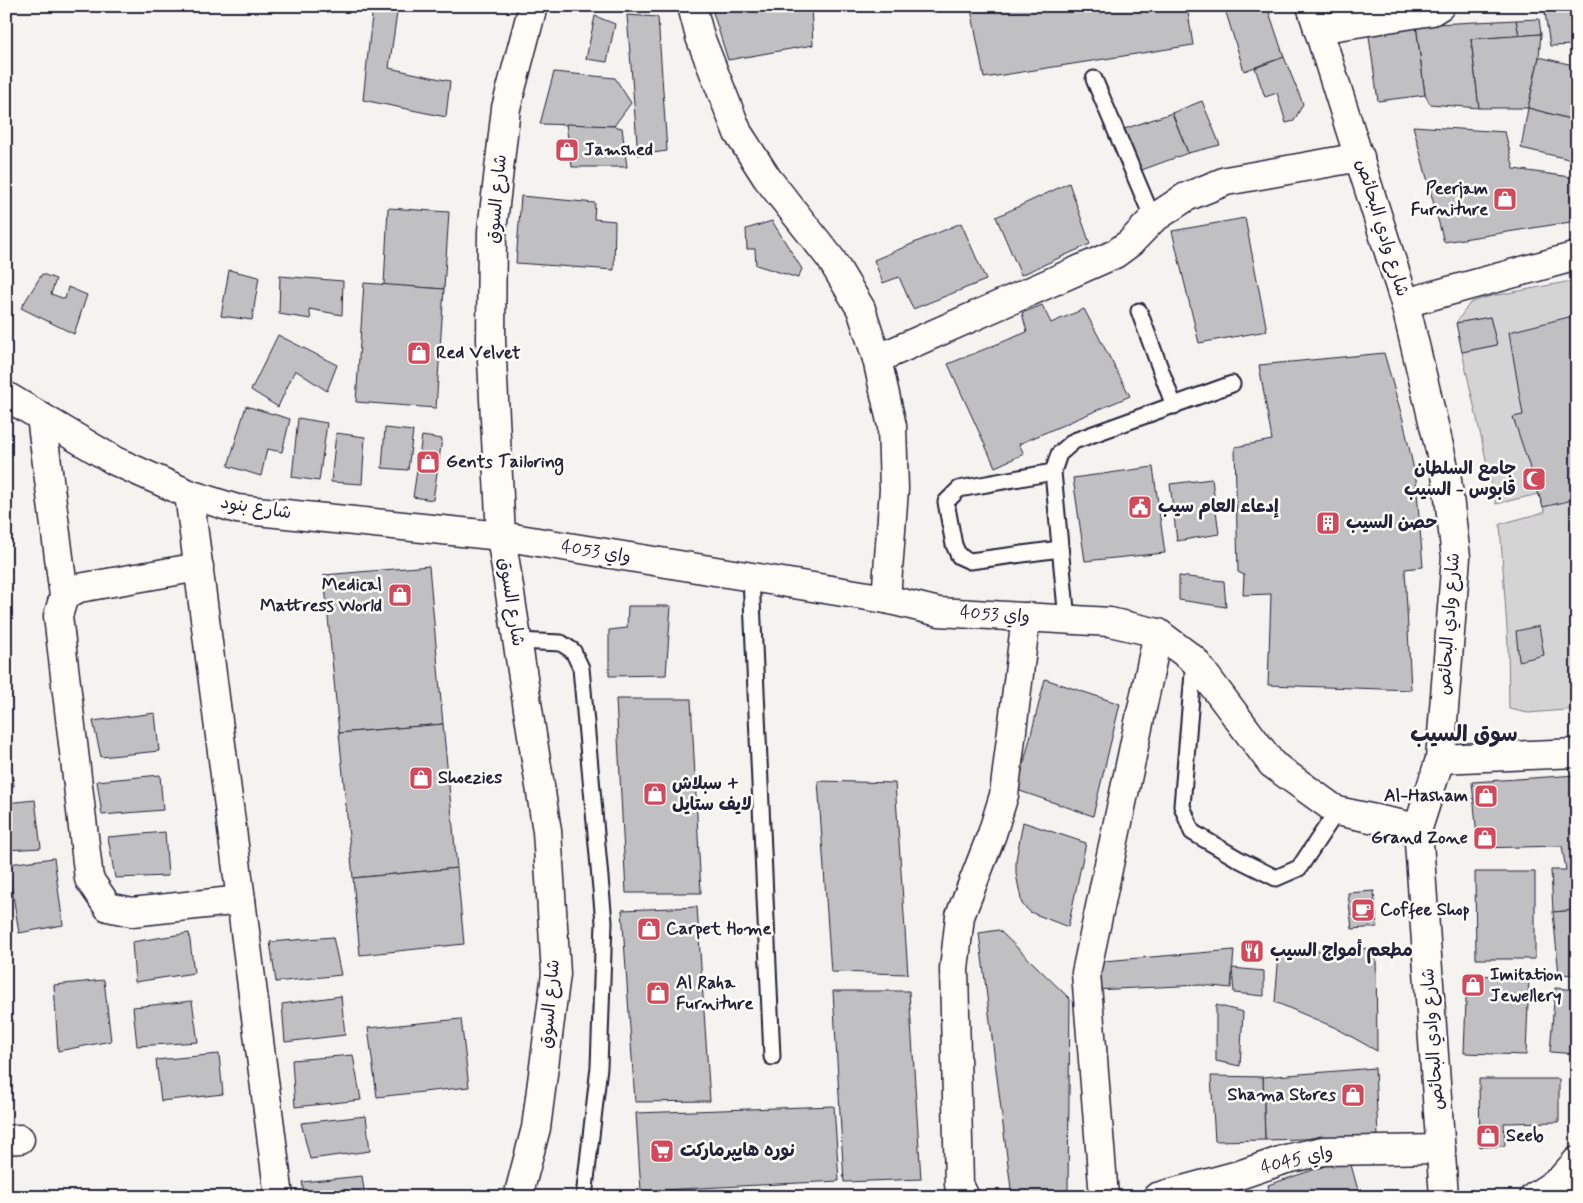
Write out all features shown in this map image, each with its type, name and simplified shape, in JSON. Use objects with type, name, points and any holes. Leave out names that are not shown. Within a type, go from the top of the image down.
[{"type":"street","name":"شارع السوق","points":[[522,1195],[536,1128],[556,974],[547,831],[501,536],[491,340],[492,231],[506,108],[534,6]]},
{"type":"street","points":[[692,6],[700,37],[738,133],[767,178],[830,260],[861,309],[876,358],[892,426],[894,489],[886,599]]},
{"type":"street","points":[[1315,18],[1432,11],[1440,6]]},
{"type":"street","name":"شارع وادي البحائص","points":[[1315,18],[1406,302],[1447,480],[1456,557],[1440,759],[1418,828],[1444,1197]]},
{"type":"street","points":[[876,358],[1115,254],[1130,243],[1153,219],[1186,198],[1226,181],[1360,157]]},
{"type":"street","points":[[1406,302],[1577,256]]},
{"type":"street","name":"شارع بنود","points":[[6,396],[115,461],[189,494],[237,509],[501,536]]},
{"type":"street","points":[[41,417],[64,596],[58,616],[89,879],[108,907],[132,912],[241,900]]},
{"type":"street","points":[[189,494],[279,1197]]},
{"type":"street","name":"واي 4053","points":[[501,536],[886,599],[939,612],[1110,622],[1158,633],[1194,660],[1272,764],[1337,811],[1418,828]]},
{"type":"street","points":[[64,596],[79,588],[199,567]]},
{"type":"street","points":[[964,1197],[959,1185],[954,969],[960,916],[992,834],[1004,795],[1026,617]]},
{"type":"street","points":[[1104,1197],[1086,973],[1158,633]]},
{"type":"street","points":[[1440,759],[1577,753]]},
{"type":"street","name":"واي 4045","points":[[1157,1197],[1242,1174],[1286,1159],[1323,1151],[1441,1148]]},
{"type":"street","points":[[1534,1197],[1560,1180],[1577,1162]]},
{"type":"lane","points":[[1094,79],[1153,219]]},
{"type":"lane","points":[[1140,311],[1174,406]]},
{"type":"lane","points":[[1067,620],[1053,472],[1059,454],[1074,441],[1232,384]]},
{"type":"lane","points":[[1053,472],[959,489],[946,502],[954,545],[959,556],[970,561],[1060,549]]},
{"type":"lane","points":[[751,577],[772,1057]]},
{"type":"lane","points":[[517,641],[561,643],[573,651],[581,668],[604,922],[599,1067],[584,1197]]},
{"type":"lane","points":[[1194,660],[1182,806],[1192,832],[1240,860],[1276,878],[1298,868],[1337,811]]},
{"type":"shaded area","name":"جامع السلطان قابوس - السيب","points":[[1577,280],[1577,709],[1528,713],[1509,709],[1508,644],[1500,524],[1545,512],[1538,494],[1496,504],[1462,352],[1497,345],[1490,317],[1456,323],[1470,303],[1487,297]]},
{"type":"building","points":[[6,6],[14,6],[6,18]]},
{"type":"building","points":[[373,6],[398,6],[389,68],[450,81],[446,117],[363,100]]},
{"type":"building","points":[[711,6],[811,6],[813,45],[728,60]]},
{"type":"building","points":[[989,6],[1187,6],[1193,45],[984,78],[971,9]]},
{"type":"building","points":[[1224,6],[1267,6],[1284,57],[1244,71]]},
{"type":"building","points":[[1544,6],[1577,6],[1577,45],[1550,46]]},
{"type":"building","points":[[627,15],[658,17],[667,151],[638,155]]},
{"type":"building","points":[[595,16],[615,24],[607,62],[586,59]]},
{"type":"building","points":[[1539,19],[1541,34],[1519,36],[1516,20]]},
{"type":"building","points":[[1516,20],[1519,36],[1471,39],[1479,108],[1430,104],[1425,95],[1416,25]]},
{"type":"building","points":[[1416,25],[1425,95],[1378,101],[1368,29]]},
{"type":"building","points":[[1541,34],[1539,57],[1528,108],[1479,108],[1471,39]]},
{"type":"building","points":[[1284,57],[1303,104],[1294,121],[1286,123],[1277,93],[1265,97],[1255,68]]},
{"type":"building","points":[[1539,57],[1577,66],[1577,121],[1528,108]]},
{"type":"building","points":[[554,72],[615,78],[631,103],[614,126],[540,124]]},
{"type":"building","points":[[1202,101],[1220,145],[1188,153],[1172,113]]},
{"type":"building","points":[[1528,108],[1577,121],[1577,161],[1521,148]]},
{"type":"building","points":[[1172,113],[1188,153],[1139,171],[1121,130]]},
{"type":"building","points":[[566,124],[622,128],[627,167],[572,167]]},
{"type":"building","name":"Peerjam Furniture","points":[[1413,126],[1505,132],[1514,169],[1577,178],[1577,221],[1444,242]]},
{"type":"building","points":[[1069,183],[1090,244],[1021,275],[996,217]]},
{"type":"building","points":[[521,196],[595,203],[594,219],[615,221],[614,270],[516,263]]},
{"type":"building","points":[[388,208],[449,212],[444,289],[384,285]]},
{"type":"building","points":[[1245,218],[1267,331],[1199,343],[1172,231]]},
{"type":"building","points":[[772,221],[802,269],[798,278],[756,265],[755,249],[747,249],[746,229]]},
{"type":"building","points":[[961,223],[986,280],[913,309],[899,277],[883,283],[874,260]]},
{"type":"building","points":[[229,270],[259,277],[252,320],[221,316]]},
{"type":"building","points":[[42,274],[56,279],[51,294],[65,299],[68,287],[87,295],[74,334],[21,308]]},
{"type":"building","points":[[280,276],[343,281],[342,315],[309,309],[311,319],[279,314]]},
{"type":"building","points":[[364,283],[444,289],[436,408],[356,402]]},
{"type":"building","points":[[1042,305],[1051,323],[1084,309],[1130,396],[1019,444],[1024,454],[995,467],[948,364],[1027,332],[1022,313]]},
{"type":"building","points":[[1577,315],[1577,499],[1543,507],[1513,417],[1523,415],[1509,332]]},
{"type":"building","points":[[1490,317],[1497,345],[1462,352],[1456,323]]},
{"type":"building","points":[[278,335],[337,365],[327,391],[295,370],[278,407],[251,390]]},
{"type":"building","name":"حصن السيب","points":[[1384,353],[1403,420],[1416,479],[1423,567],[1405,569],[1411,690],[1268,685],[1271,594],[1243,595],[1244,575],[1238,572],[1235,447],[1272,440],[1259,365]]},
{"type":"building","points":[[246,406],[290,419],[282,452],[267,449],[261,476],[228,466]]},
{"type":"building","points":[[298,418],[327,423],[319,481],[292,477]]},
{"type":"building","points":[[385,428],[413,431],[408,470],[382,468]]},
{"type":"building","points":[[336,433],[365,437],[362,484],[331,482]]},
{"type":"building","points":[[422,436],[442,439],[433,500],[413,497]]},
{"type":"building","points":[[1153,467],[1165,553],[1085,561],[1073,478]]},
{"type":"building","points":[[1212,479],[1219,534],[1177,541],[1170,484]]},
{"type":"building","points":[[429,566],[443,724],[339,733],[324,575]]},
{"type":"building","points":[[1179,576],[1224,581],[1226,607],[1179,600]]},
{"type":"building","points":[[628,606],[671,606],[666,675],[609,676],[609,630],[627,628]]},
{"type":"building","points":[[1539,626],[1544,655],[1519,661],[1516,631]]},
{"type":"building","points":[[1045,679],[1120,704],[1093,816],[1017,790]]},
{"type":"building","points":[[616,699],[691,699],[701,893],[626,893]]},
{"type":"building","points":[[155,713],[159,751],[101,757],[93,721]]},
{"type":"building","points":[[443,724],[457,868],[353,878],[339,733]]},
{"type":"building","points":[[6,742],[8,742],[14,786],[6,787]]},
{"type":"building","points":[[160,775],[163,810],[102,815],[97,781]]},
{"type":"building","points":[[1577,775],[1577,910],[1553,912],[1551,870],[1566,870],[1562,846],[1478,848],[1472,782]]},
{"type":"building","points":[[818,781],[895,783],[908,974],[831,972]]},
{"type":"building","points":[[35,800],[41,848],[6,850],[6,803]]},
{"type":"building","points":[[1023,822],[1086,843],[1068,927],[1030,912],[1022,904],[1016,874],[1016,860]]},
{"type":"building","points":[[165,832],[168,876],[115,878],[108,837]]},
{"type":"building","points":[[54,858],[63,925],[19,933],[8,864]]},
{"type":"building","points":[[457,868],[464,944],[360,955],[353,878]]},
{"type":"building","points":[[1475,872],[1535,872],[1535,959],[1476,959]]},
{"type":"building","name":"Coffee Shop","points":[[1374,891],[1377,927],[1352,929],[1348,893]]},
{"type":"building","points":[[697,907],[710,1101],[635,1102],[622,910]]},
{"type":"building","points":[[1577,910],[1577,974],[1559,975],[1553,912]]},
{"type":"building","points":[[999,930],[1070,999],[1068,1190],[1012,1197],[979,933]]},
{"type":"building","points":[[189,933],[194,973],[135,982],[132,942]]},
{"type":"building","points":[[333,937],[341,975],[276,982],[270,942]]},
{"type":"building","points":[[1376,948],[1377,1051],[1336,1028],[1275,1002],[1279,953]]},
{"type":"building","points":[[1234,950],[1231,988],[1201,985],[1094,990],[1092,962]]},
{"type":"building","points":[[1232,968],[1264,971],[1264,996],[1234,993]]},
{"type":"building","points":[[1467,975],[1529,977],[1526,1055],[1464,1053]]},
{"type":"building","points":[[104,980],[111,1041],[58,1051],[54,985]]},
{"type":"building","points":[[1555,988],[1577,990],[1577,1054],[1550,1052]]},
{"type":"building","points":[[833,991],[909,991],[921,1179],[844,1182]]},
{"type":"building","points":[[341,996],[345,1035],[285,1042],[282,1004]]},
{"type":"building","points":[[192,1001],[198,1042],[137,1046],[133,1007]]},
{"type":"building","points":[[1216,1005],[1243,1012],[1240,1066],[1216,1061]]},
{"type":"building","points":[[461,1019],[469,1087],[377,1097],[368,1028]]},
{"type":"building","points":[[219,1054],[223,1094],[161,1101],[156,1060]]},
{"type":"building","points":[[353,1055],[361,1100],[295,1107],[292,1060]]},
{"type":"building","points":[[1375,1068],[1378,1137],[1265,1140],[1263,1077]]},
{"type":"building","points":[[1211,1076],[1263,1077],[1265,1140],[1215,1141]]},
{"type":"building","points":[[1479,1079],[1559,1079],[1559,1122],[1504,1123],[1505,1146],[1480,1147]]},
{"type":"building","points":[[834,1106],[839,1181],[641,1191],[636,1113]]},
{"type":"building","points":[[366,1116],[370,1151],[310,1159],[301,1123]]},
{"type":"building","points":[[1349,1158],[1360,1197],[1271,1197],[1268,1185]]},
{"type":"building","points":[[362,1176],[365,1197],[305,1197],[302,1182]]},
{"type":"place","name":"Jamshed","points":[[567,150]]},
{"type":"place","name":"Peerjam Furniture","points":[[1505,199]]},
{"type":"place","name":"Red Velvet","points":[[419,353]]},
{"type":"place","name":"Gents Tailoring","points":[[428,462]]},
{"type":"place","name":"جامع السلطان قابوس - السيب","points":[[1534,479]]},
{"type":"place","name":"إدعاء العام سيب","points":[[1140,507]]},
{"type":"place","name":"حصن السيب","points":[[1328,523]]},
{"type":"place","name":"Medical Mattress World","points":[[400,595]]},
{"type":"place","name":"Shoezies","points":[[421,778]]},
{"type":"place","name":"سبلاش + لايف ستايل","points":[[655,794]]},
{"type":"place","name":"Al-Hasham","points":[[1486,796]]},
{"type":"place","name":"Grand Zone","points":[[1485,838]]},
{"type":"place","name":"Coffee Shop","points":[[1363,910]]},
{"type":"place","name":"Carpet Home","points":[[649,929]]},
{"type":"place","name":"مطعم أمواج السيب","points":[[1252,951]]},
{"type":"place","name":"Imitation Jewellery","points":[[1473,985]]},
{"type":"place","name":"Al Raha Furniture","points":[[658,993]]},
{"type":"place","name":"Shama Stores","points":[[1353,1095]]},
{"type":"place","name":"Seeb","points":[[1488,1136]]},
{"type":"place","name":"نوره هايپرماركت","points":[[662,1151]]},
{"type":"district","name":"سوق السيب","points":[[1464,735]]}]
